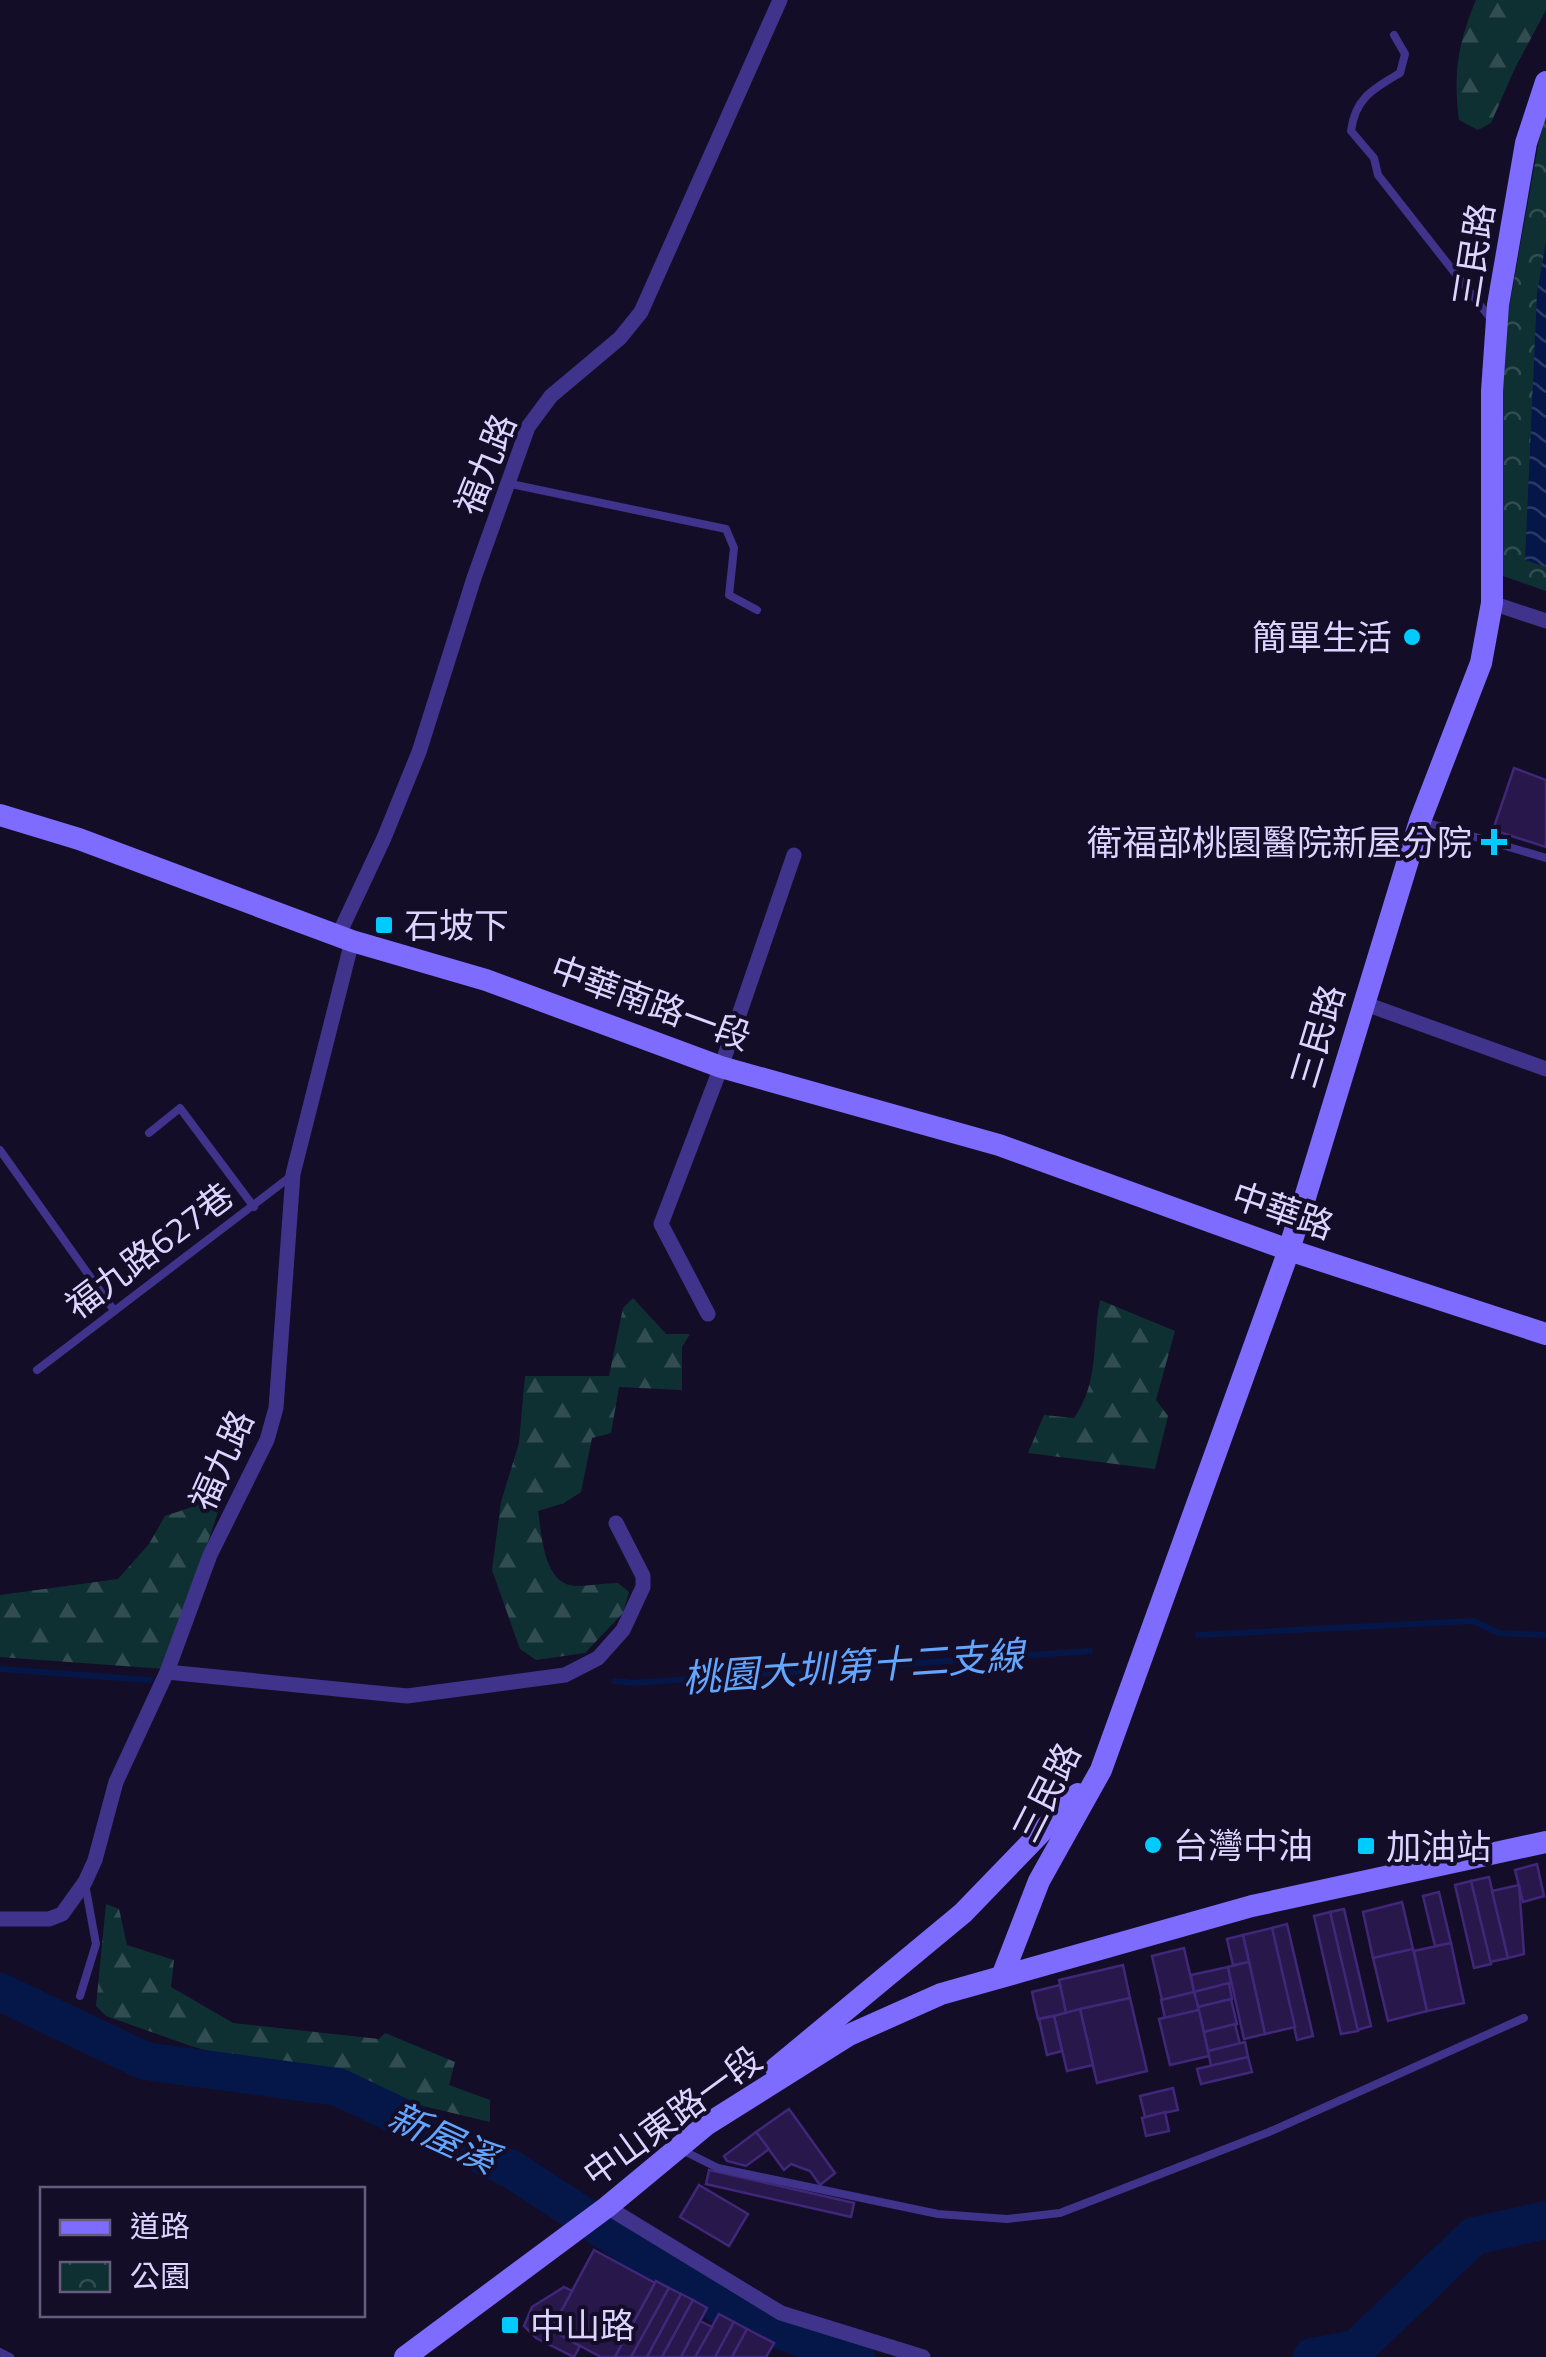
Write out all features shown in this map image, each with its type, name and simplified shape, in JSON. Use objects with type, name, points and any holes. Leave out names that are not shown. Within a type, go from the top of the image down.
[{"type":"main road","name":"三民路","points":[[1003,1974],[1039,1881],[1101,1770],[1289,1250],[1420,821],[1481,663],[1492,603],[1492,391],[1496,326],[1526,143],[1546,82]]},
{"type":"main road","name":"中華南路一段","points":[[0,814],[78,839],[345,939],[486,980],[722,1068],[999,1145]]},
{"type":"main road","name":"中華路","points":[[999,1145],[1289,1250],[1546,1334]]},
{"type":"main road","points":[[706,2126],[963,1914],[1101,1770]]},
{"type":"main road","points":[[1003,1974],[1252,1906],[1546,1842]]},
{"type":"main road","name":"中山東路一段","points":[[405,2357],[606,2207],[706,2126],[849,2035],[941,1994],[1003,1974]]},
{"type":"street","name":"福九路","points":[[0,1919],[49,1919],[62,1914],[85,1882],[95,1860],[116,1782],[167,1672],[210,1555],[266,1440],[276,1408],[293,1174],[345,939],[419,752],[506,483],[532,419],[551,396],[620,338],[641,312],[780,0]]},
{"type":"street","points":[[1492,603],[1546,621]]},
{"type":"street","points":[[708,1314],[662,1224],[722,1068],[794,854]]},
{"type":"street","points":[[1363,1004],[1546,1068]]},
{"type":"street","points":[[167,1672],[406,1696],[565,1675],[598,1658],[623,1630],[644,1587],[643,1576],[616,1523]]},
{"type":"street","points":[[606,2207],[781,2312],[923,2357]]},
{"type":"lane","points":[[1394,35],[1405,54],[1400,73],[1365,93],[1353,116],[1351,131],[1374,158],[1378,175],[1496,326]]},
{"type":"lane","points":[[506,483],[726,529],[734,548],[728,596],[757,610]]},
{"type":"lane","points":[[1420,821],[1546,858]]},
{"type":"lane","points":[[149,1133],[180,1108],[254,1207]]},
{"type":"lane","points":[[0,1150],[112,1310]]},
{"type":"lane","name":"福九路627巷","points":[[37,1370],[293,1174]]},
{"type":"lane","points":[[80,1996],[96,1944],[85,1882]]},
{"type":"lane","points":[[678,2148],[718,2168],[938,2214],[1007,2219],[1060,2214],[1269,2132],[1524,2018]]},
{"type":"lane","points":[[0,2352],[10,2357]]},
{"type":"green space","points":[[1476,0],[1546,0],[1546,10],[1491,123],[1478,130],[1459,120],[1457,87],[1461,44]]},
{"type":"green space","points":[[1546,101],[1546,591],[1503,576],[1501,353]]},
{"type":"green space","points":[[633,1298],[666,1334],[690,1334],[682,1347],[682,1390],[619,1387],[611,1433],[592,1438],[581,1492],[564,1503],[538,1511],[546,1558],[557,1578],[577,1586],[618,1583],[629,1592],[623,1613],[585,1653],[536,1660],[520,1649],[492,1570],[501,1502],[519,1443],[525,1376],[609,1376],[623,1308]]},
{"type":"green space","points":[[1100,1300],[1175,1331],[1156,1400],[1168,1416],[1155,1469],[1028,1453],[1044,1415],[1074,1418],[1082,1404],[1092,1375]]},
{"type":"green space","points":[[204,1503],[219,1509],[165,1669],[0,1657],[0,1595],[118,1579],[149,1544],[165,1516]]},
{"type":"green space","points":[[106,1904],[119,1909],[127,1945],[174,1960],[171,1987],[233,2023],[379,2039],[385,2033],[455,2062],[449,2085],[490,2100],[490,2122],[273,2070],[106,2016],[96,2006]]},
{"type":"water","points":[[1546,241],[1546,567],[1525,560],[1537,293]]},
{"type":"building","points":[[1514,768],[1546,780],[1546,847],[1493,830]]},
{"type":"building","points":[[1537,1864],[1544,1896],[1523,1902],[1515,1870]]},
{"type":"building","points":[[1489,1877],[1508,1958],[1490,1962],[1471,1881]]},
{"type":"building","points":[[1471,1881],[1491,1964],[1474,1968],[1455,1885]]},
{"type":"building","points":[[1519,1885],[1524,1954],[1508,1958],[1492,1891]]},
{"type":"building","points":[[1439,1892],[1451,1943],[1435,1946],[1423,1896]]},
{"type":"building","points":[[1402,1902],[1413,1949],[1373,1958],[1363,1912]]},
{"type":"building","points":[[1344,1909],[1371,2026],[1357,2030],[1330,1912]]},
{"type":"building","points":[[1330,1912],[1358,2031],[1341,2034],[1314,1916]]},
{"type":"building","points":[[1287,1924],[1313,2036],[1297,2040],[1272,1928]]},
{"type":"building","points":[[1272,1928],[1295,2027],[1265,2034],[1243,1935]]},
{"type":"building","points":[[1243,1935],[1249,1962],[1233,1965],[1227,1939]]},
{"type":"building","points":[[1451,1943],[1464,2003],[1427,2011],[1414,1951]]},
{"type":"building","points":[[1184,1948],[1194,1992],[1162,2000],[1152,1956]]},
{"type":"building","points":[[1413,1949],[1427,2011],[1388,2021],[1373,1958]]},
{"type":"building","points":[[1249,1962],[1265,2034],[1244,2039],[1228,1967]]},
{"type":"building","points":[[1123,1965],[1130,1998],[1066,2013],[1059,1980]]},
{"type":"building","points":[[1228,1967],[1231,1983],[1194,1992],[1191,1975]]},
{"type":"building","points":[[1229,1983],[1232,1999],[1198,2007],[1194,1992]]},
{"type":"building","points":[[1060,1985],[1066,2013],[1038,2019],[1032,1992]]},
{"type":"building","points":[[1194,1992],[1199,2010],[1165,2018],[1161,2000]]},
{"type":"building","points":[[1130,1998],[1147,2071],[1097,2083],[1080,2009]]},
{"type":"building","points":[[1231,1999],[1237,2024],[1204,2032],[1198,2007]]},
{"type":"building","points":[[1080,2009],[1093,2065],[1067,2071],[1054,2016]]},
{"type":"building","points":[[1199,2010],[1209,2056],[1170,2065],[1159,2019]]},
{"type":"building","points":[[1054,2016],[1062,2051],[1047,2055],[1039,2019]]},
{"type":"building","points":[[1235,2024],[1240,2044],[1208,2051],[1204,2032]]},
{"type":"building","points":[[1245,2042],[1248,2057],[1211,2066],[1208,2051]]},
{"type":"building","points":[[1248,2057],[1252,2072],[1201,2084],[1197,2069]]},
{"type":"building","points":[[1173,2088],[1178,2110],[1145,2117],[1140,2096]]},
{"type":"building","points":[[789,2109],[835,2173],[820,2185],[810,2171],[791,2164],[784,2170],[756,2132]]},
{"type":"building","points":[[1165,2112],[1169,2131],[1146,2136],[1142,2118]]},
{"type":"building","points":[[756,2132],[769,2149],[746,2166],[727,2161],[724,2156]]},
{"type":"building","points":[[709,2170],[854,2203],[851,2217],[706,2184]]},
{"type":"building","points":[[699,2185],[748,2214],[729,2246],[680,2217]]},
{"type":"building","points":[[594,2250],[655,2283],[615,2357],[601,2357],[551,2330]]},
{"type":"building","points":[[656,2281],[669,2288],[631,2357],[615,2357]]},
{"type":"building","points":[[564,2287],[572,2291],[551,2330],[580,2346],[574,2357],[536,2338],[524,2326],[532,2307]]},
{"type":"building","points":[[669,2288],[681,2294],[647,2357],[631,2357]]},
{"type":"building","points":[[681,2294],[693,2300],[662,2357],[647,2357]]},
{"type":"building","points":[[693,2300],[707,2308],[681,2357],[662,2357]]},
{"type":"building","points":[[719,2314],[734,2322],[715,2357],[695,2357]]},
{"type":"building","points":[[700,2321],[712,2327],[695,2357],[681,2357]]},
{"type":"building","points":[[734,2322],[747,2329],[732,2357],[715,2357]]},
{"type":"building","points":[[747,2329],[774,2343],[766,2357],[732,2357]]},
{"type":"waterway","name":"桃園大圳第十二支線","points":[[1198,1635],[1473,1621],[1499,1633],[1544,1635]]},
{"type":"waterway","name":"桃園大圳第十二支線","points":[[615,1681],[633,1683],[1090,1651]]},
{"type":"waterway","name":"桃園大圳第十二支線","points":[[0,1669],[150,1680]]},
{"type":"waterway","name":"新屋溪","points":[[0,1992],[145,2061],[338,2087],[511,2169],[734,2314],[856,2357]]},
{"type":"waterway","name":"新屋溪","points":[[1312,2357],[1356,2349],[1474,2236],[1546,2220]]},
{"type":"place","name":"簡單生活","points":[[1412,637]]},
{"type":"place","name":"衛福部桃園醫院新屋分院","points":[[1494,842]]},
{"type":"place","name":"石坡下","points":[[384,925]]},
{"type":"place","name":"台灣中油","points":[[1153,1845]]},
{"type":"place","name":"加油站","points":[[1366,1846]]},
{"type":"place","name":"中山路","points":[[510,2325]]}]
